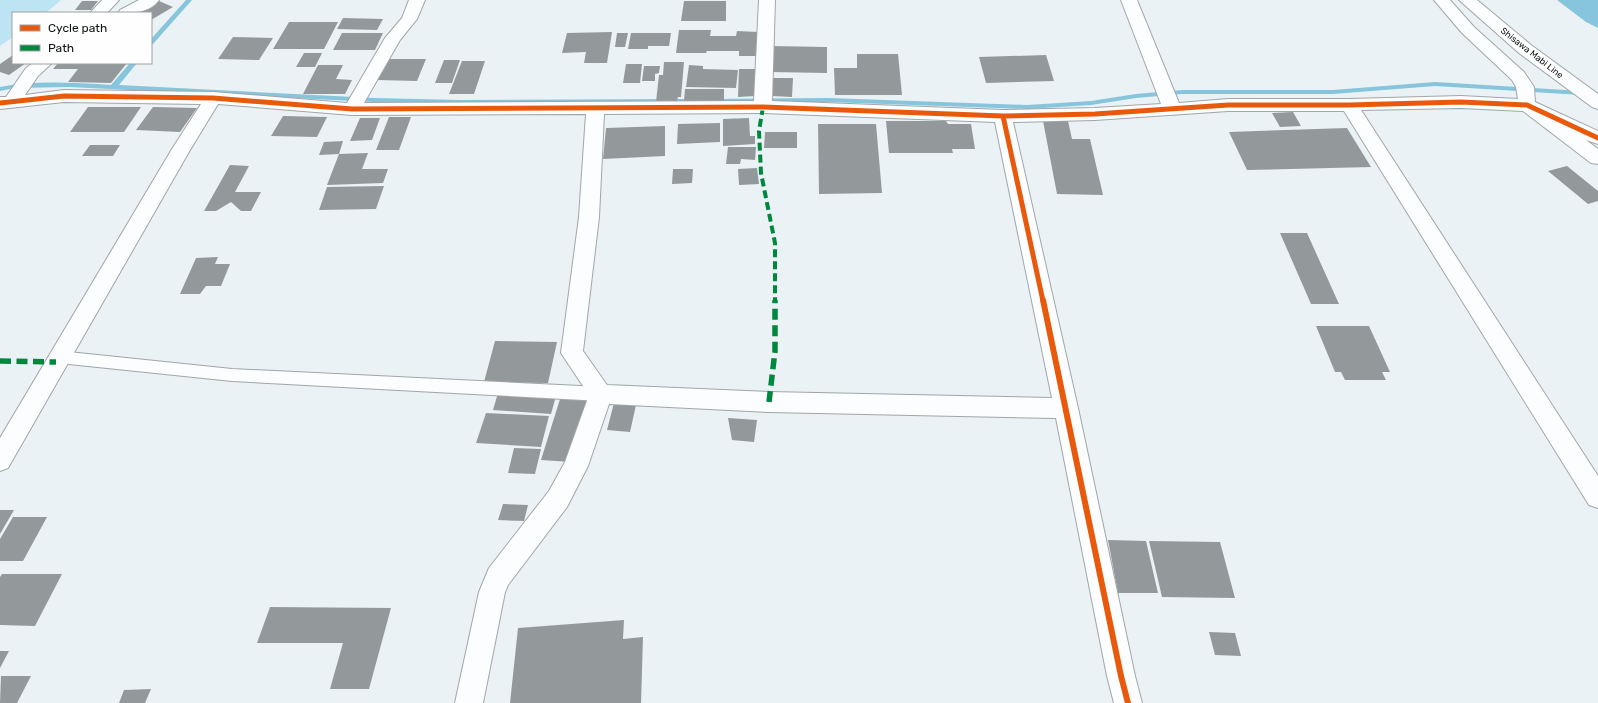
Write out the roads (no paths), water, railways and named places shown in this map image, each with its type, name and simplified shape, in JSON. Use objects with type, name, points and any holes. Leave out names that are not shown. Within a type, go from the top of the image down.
[{"type":"street","points":[[99,12],[111,0]]},
{"type":"street","points":[[128,12],[151,0]]},
{"type":"street","points":[[352,108],[393,38],[409,18],[417,0]]},
{"type":"street","points":[[763,107],[767,0]]},
{"type":"street","points":[[1129,0],[1172,108]]},
{"type":"street","points":[[1442,0],[1468,30],[1518,76],[1524,87],[1527,105],[1598,158]]},
{"type":"street","name":"Shisawa Mabi Line","points":[[1467,0],[1525,49],[1598,103]]},
{"type":"street","points":[[6,103],[32,72],[43,64]]},
{"type":"street","points":[[6,103],[64,96],[213,98],[352,108],[596,109],[763,107],[1003,116],[1095,114],[1228,105],[1349,105],[1461,102],[1527,105],[1598,138]]},
{"type":"street","points":[[0,460],[181,149],[213,98]]},
{"type":"street","points":[[1349,105],[1598,497]]},
{"type":"street","points":[[596,109],[589,217],[572,353],[601,394]]},
{"type":"street","points":[[1003,116],[1066,408],[1121,676],[1128,703]]},
{"type":"street","points":[[601,394],[769,402],[1066,408]]},
{"type":"street","points":[[469,703],[492,592],[498,577],[558,499],[573,473],[601,394]]},
{"type":"lane","points":[[59,357],[232,375],[601,394]]},
{"type":"waterway","points":[[152,42],[189,0]]},
{"type":"waterway","points":[[113,87],[133,64]]},
{"type":"waterway","points":[[713,101],[829,100],[1027,107],[1091,103],[1136,96],[1182,92],[1333,92],[1435,84],[1598,94]]},
{"type":"waterway","points":[[0,89],[15,86],[69,85],[374,100],[460,102],[696,101]]}]
